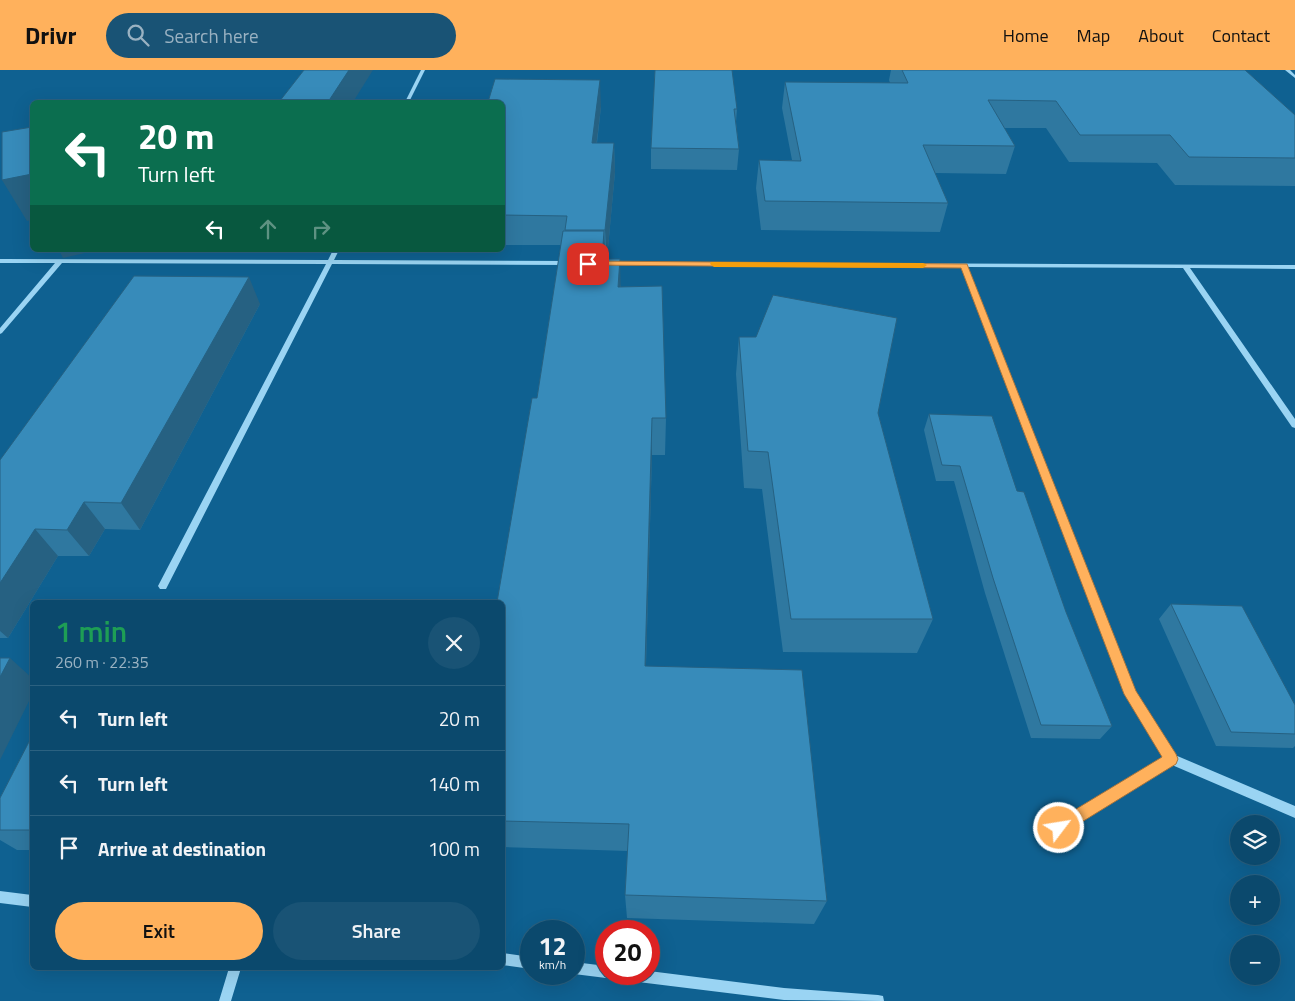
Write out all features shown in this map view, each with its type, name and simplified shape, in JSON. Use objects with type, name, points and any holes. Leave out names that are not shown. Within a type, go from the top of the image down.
[{"type":"street","points":[[408,100],[423,70]]},
{"type":"street","points":[[1287,70],[1295,77]]},
{"type":"street","points":[[162,586],[335,252]]},
{"type":"street","points":[[0,261],[578,264]]},
{"type":"street","points":[[0,332],[60,261]]},
{"type":"street","points":[[597,264],[1295,267]]},
{"type":"street","points":[[964,265],[1131,694],[1171,759],[1295,812]]},
{"type":"street","points":[[1184,266],[1295,424]]},
{"type":"street","points":[[1059,828],[1171,759]]},
{"type":"street","points":[[0,897],[30,901]]},
{"type":"street","points":[[505,959],[520,961]]},
{"type":"street","points":[[225,1001],[234,970]]},
{"type":"street","points":[[660,979],[784,994],[878,1001]]},
{"type":"building","points":[[304,70],[349,70],[329,100],[281,100]]},
{"type":"building","points":[[655,70],[732,70],[737,109],[734,109],[739,149],[651,148]]},
{"type":"building","points":[[902,70],[1245,70],[1295,115],[1295,158],[1189,157],[1170,135],[1080,135],[1056,101],[988,100],[1015,146],[923,145],[948,203],[765,201],[759,160],[801,161],[785,82],[908,83]]},
{"type":"building","points":[[495,79],[600,80],[592,143],[614,143],[605,230],[565,230],[567,216],[505,215],[505,100],[489,100]]},
{"type":"building","points":[[30,127],[30,174],[2,180],[2,132]]},
{"type":"building","points":[[563,231],[604,231],[602,259],[620,259],[618,287],[662,286],[666,418],[652,418],[645,666],[802,670],[827,901],[625,895],[629,824],[505,821],[505,600],[497,600],[532,398],[537,398]]},
{"type":"building","points":[[134,276],[249,277],[121,503],[84,502],[67,530],[35,529],[0,583],[0,460]]},
{"type":"building","points":[[773,295],[897,318],[878,413],[933,619],[791,619],[768,452],[748,451],[739,337],[756,337]]},
{"type":"building","points":[[929,414],[992,416],[1017,491],[1024,492],[1066,612],[1112,726],[1041,725],[993,578],[960,466],[942,465]]},
{"type":"building","points":[[1171,604],[1242,606],[1295,705],[1295,734],[1231,732]]},
{"type":"building","points":[[0,658],[10,658],[0,677]]},
{"type":"building","points":[[30,740],[30,830],[0,830],[0,798]]},
{"type":"slow traffic","points":[[714,264],[923,265]]},
{"type":"route","points":[[588,264],[964,265],[1131,694],[1171,759],[1059,828]]}]
